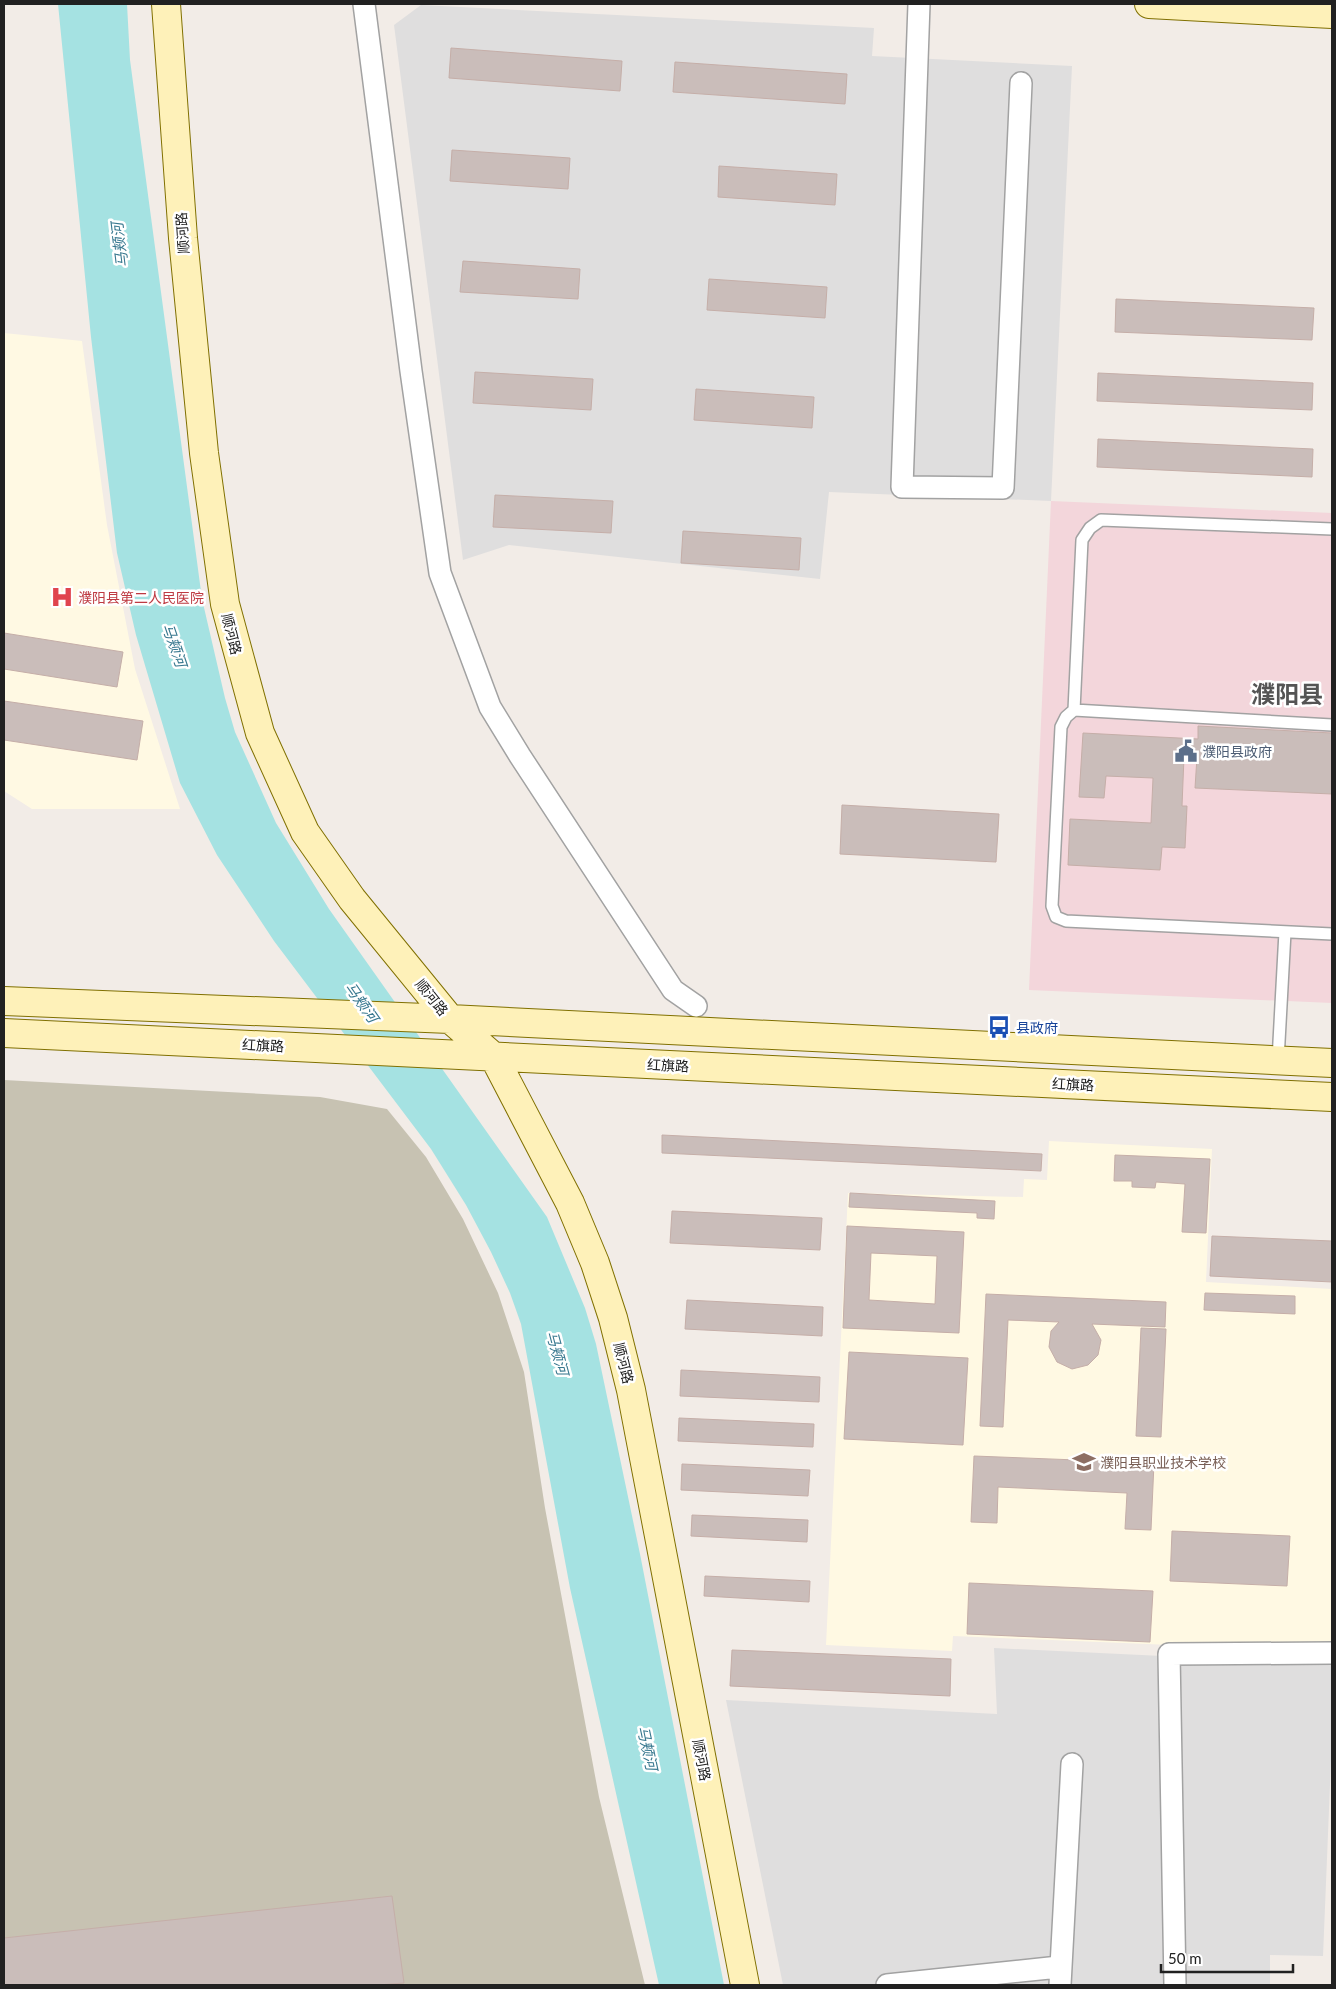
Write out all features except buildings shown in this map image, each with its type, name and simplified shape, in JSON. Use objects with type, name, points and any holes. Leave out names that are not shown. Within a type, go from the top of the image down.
[{"type":"main road","name":"顺河路","points":[[166,4],[195,375],[225,604],[246,690],[260,732],[305,832],[437,1018],[494,1057],[570,1203],[595,1263],[613,1318],[631,1390],[745,1985]]},
{"type":"main road","points":[[1149,4],[1282,7],[1332,14]]},
{"type":"main road","points":[[4,1001],[318,1015],[437,1018],[1332,1063]]},
{"type":"main road","name":"红旗路","points":[[4,1034],[1332,1097]]},
{"type":"main road","points":[[904,1076],[905,1041]]},
{"type":"street","points":[[364,4],[411,371],[440,573],[490,707],[674,990],[696,1006]]},
{"type":"street","points":[[919,4],[902,487],[1002,488],[1021,82]]},
{"type":"street","points":[[1175,1985],[1169,1654],[1332,1653]]},
{"type":"street","points":[[887,1985],[1060,1976],[1072,1764]]},
{"type":"lane","points":[[1074,710],[1082,540],[1090,528],[1101,520],[1332,529]]},
{"type":"lane","points":[[1332,725],[1074,710],[1066,717],[1061,727],[1052,906],[1056,917],[1066,922],[1332,934]]},
{"type":"lane","points":[[1278,1060],[1285,932]]},
{"type":"shaded area","points":[[421,5],[874,28],[872,56],[1072,66],[1051,501],[829,492],[820,579],[509,545],[463,560],[394,25]]},
{"type":"shaded area","name":"濮阳县第二人民医院","points":[[4,333],[82,341],[107,525],[135,669],[180,809],[32,809],[4,791]]},
{"type":"shaded area","name":"濮阳县政府","points":[[1051,501],[1332,513],[1332,1003],[1029,990]]},
{"type":"shaded area","points":[[4,1080],[320,1097],[387,1109],[426,1157],[463,1219],[498,1293],[524,1372],[545,1508],[599,1797],[645,1985],[4,1985]]},
{"type":"shaded area","name":"濮阳县职业技术学校","points":[[1049,1141],[1212,1149],[1206,1282],[1332,1289],[1332,1644],[1171,1645],[953,1636],[952,1651],[826,1645],[848,1193],[1023,1197],[1024,1179],[1047,1180]]},
{"type":"shaded area","points":[[994,1648],[1332,1664],[1332,1736],[1323,1956],[1270,1955],[1270,1985],[783,1985],[726,1700],[997,1714]]},
{"type":"water","name":"马颊河","points":[[58,4],[127,4],[130,60],[202,599],[225,698],[235,732],[276,823],[329,909],[547,1217],[585,1308],[596,1344],[640,1554],[724,1985],[659,1985],[570,1588],[521,1324],[510,1293],[466,1205],[431,1149],[274,941],[217,855],[180,783],[136,635],[117,553],[91,337]]},
{"type":"place","name":"濮阳县第二人民医院","points":[[62,597]]},
{"type":"place","name":"濮阳县政府","points":[[1186,751]]},
{"type":"place","name":"县政府","points":[[999,1027]]},
{"type":"place","name":"濮阳县职业技术学校","points":[[1084,1462]]},
{"type":"district","name":"濮阳县","points":[[1287,693]]}]
